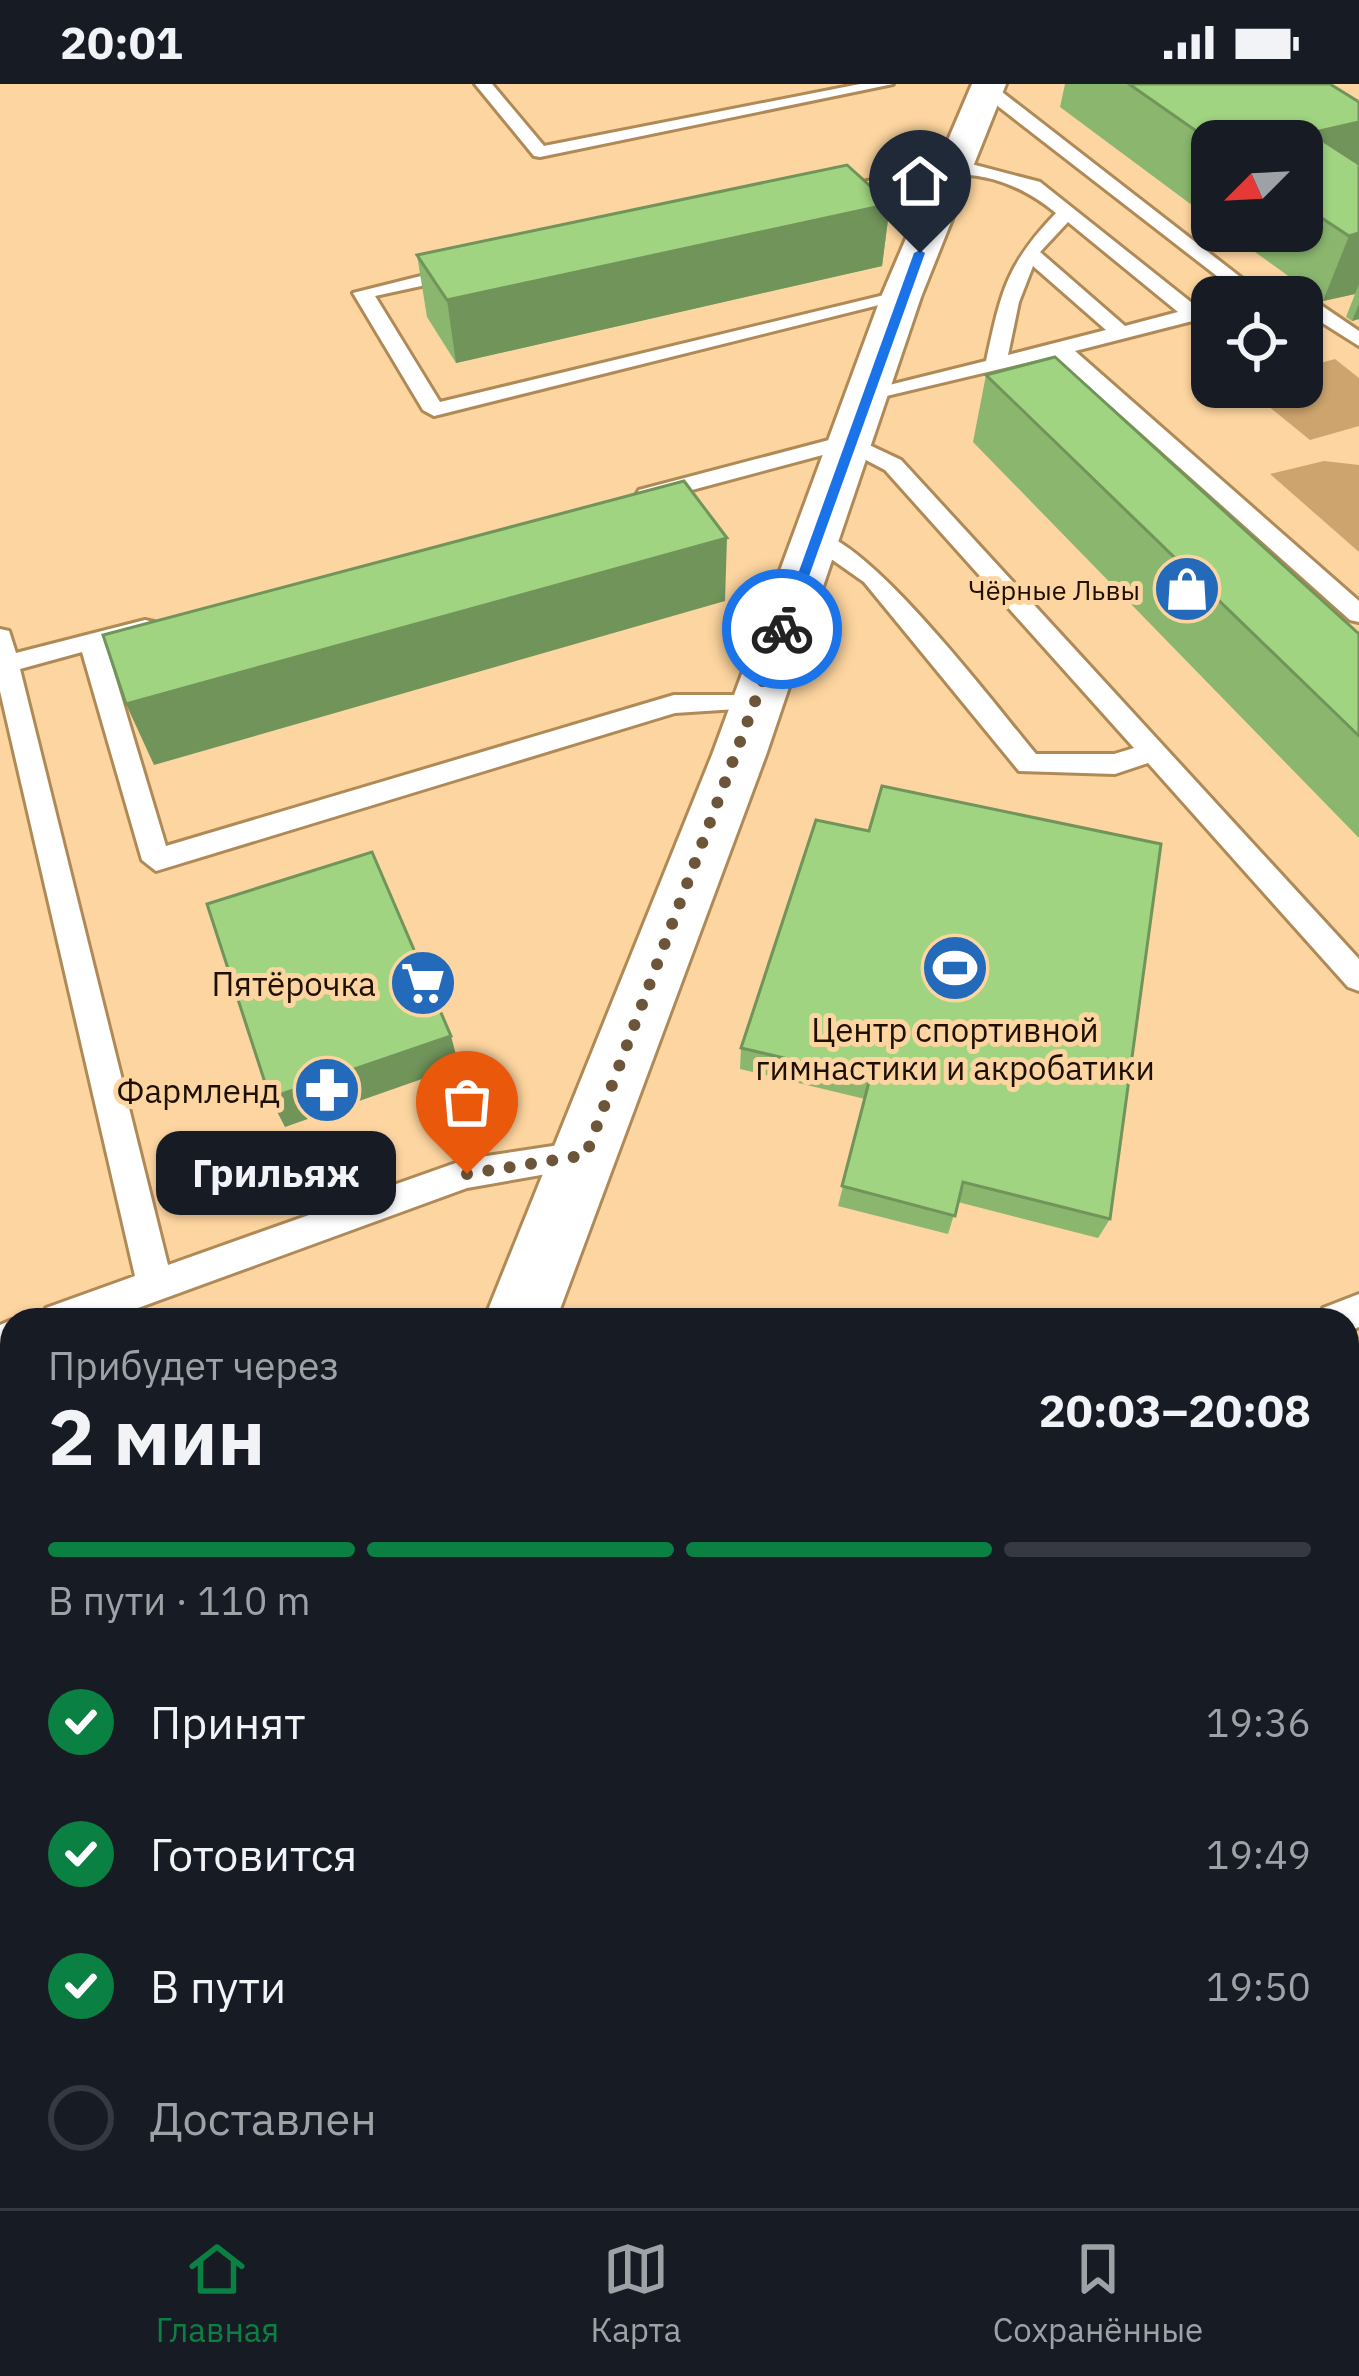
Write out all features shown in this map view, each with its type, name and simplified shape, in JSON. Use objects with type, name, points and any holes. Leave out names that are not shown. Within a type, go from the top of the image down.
[{"type":"street","points":[[525,1308],[757,701],[901,297],[988,87]]},
{"type":"lane","points":[[483,84],[540,152],[885,84]]},
{"type":"lane","points":[[988,87],[1232,276]]},
{"type":"lane","points":[[796,200],[956,165],[1034,186],[1191,303]]},
{"type":"lane","points":[[995,365],[1010,302],[1029,252],[1067,212]]},
{"type":"lane","points":[[1029,252],[1120,332]]},
{"type":"lane","points":[[477,269],[363,293],[434,410],[901,297]]},
{"type":"lane","points":[[1323,306],[1331,309],[1359,340]]},
{"type":"lane","points":[[619,502],[856,420],[995,365],[1191,315]]},
{"type":"lane","points":[[1060,349],[1359,614]]},
{"type":"lane","points":[[856,420],[1359,980]]},
{"type":"lane","points":[[814,537],[873,578],[1029,764],[1115,764],[1153,752]]},
{"type":"lane","points":[[155,1285],[3,651],[92,642],[160,624]]},
{"type":"lane","points":[[92,642],[155,860],[674,704],[757,701]]},
{"type":"lane","points":[[92,1308],[467,1174],[586,1155]]},
{"type":"shaded area","points":[[1335,359],[1359,378],[1359,426],[1310,440],[1271,408],[1323,408],[1323,362]]},
{"type":"shaded area","points":[[1324,461],[1359,465],[1359,552],[1270,474]]},
{"type":"building","points":[[1129,84],[1330,84],[1359,102],[1359,122],[1323,130],[1323,120],[1191,120],[1191,127]]},
{"type":"building","points":[[1323,141],[1359,164],[1359,233],[1349,236],[1323,219]]},
{"type":"building","points":[[847,165],[890,204],[447,300],[417,255]]},
{"type":"building","points":[[1055,357],[1359,634],[1359,736],[986,375]]},
{"type":"building","points":[[684,481],[727,538],[126,704],[103,635]]},
{"type":"building","name":"Центр спортивной гимнастики и акробатики","points":[[882,786],[1161,844],[1110,1219],[963,1182],[955,1216],[842,1186],[870,1078],[741,1048],[816,820],[869,831]]},
{"type":"building","points":[[372,852],[451,1036],[270,1098],[207,904]]},
{"type":"way so far","points":[[467,1174],[586,1155],[739,755],[782,629]]},
{"type":"place","name":"Чёрные Львы","points":[[1187,589]]},
{"type":"place","name":"Центр спортивной гимнастики и акробатики","points":[[955,968]]},
{"type":"place","name":"Пятёрочка","points":[[423,983]]},
{"type":"place","name":"Фармленд","points":[[327,1090]]},
{"type":"place","name":"Грильяж","points":[[467,1174]]},
{"type":"route","points":[[782,629],[920,253]]}]
